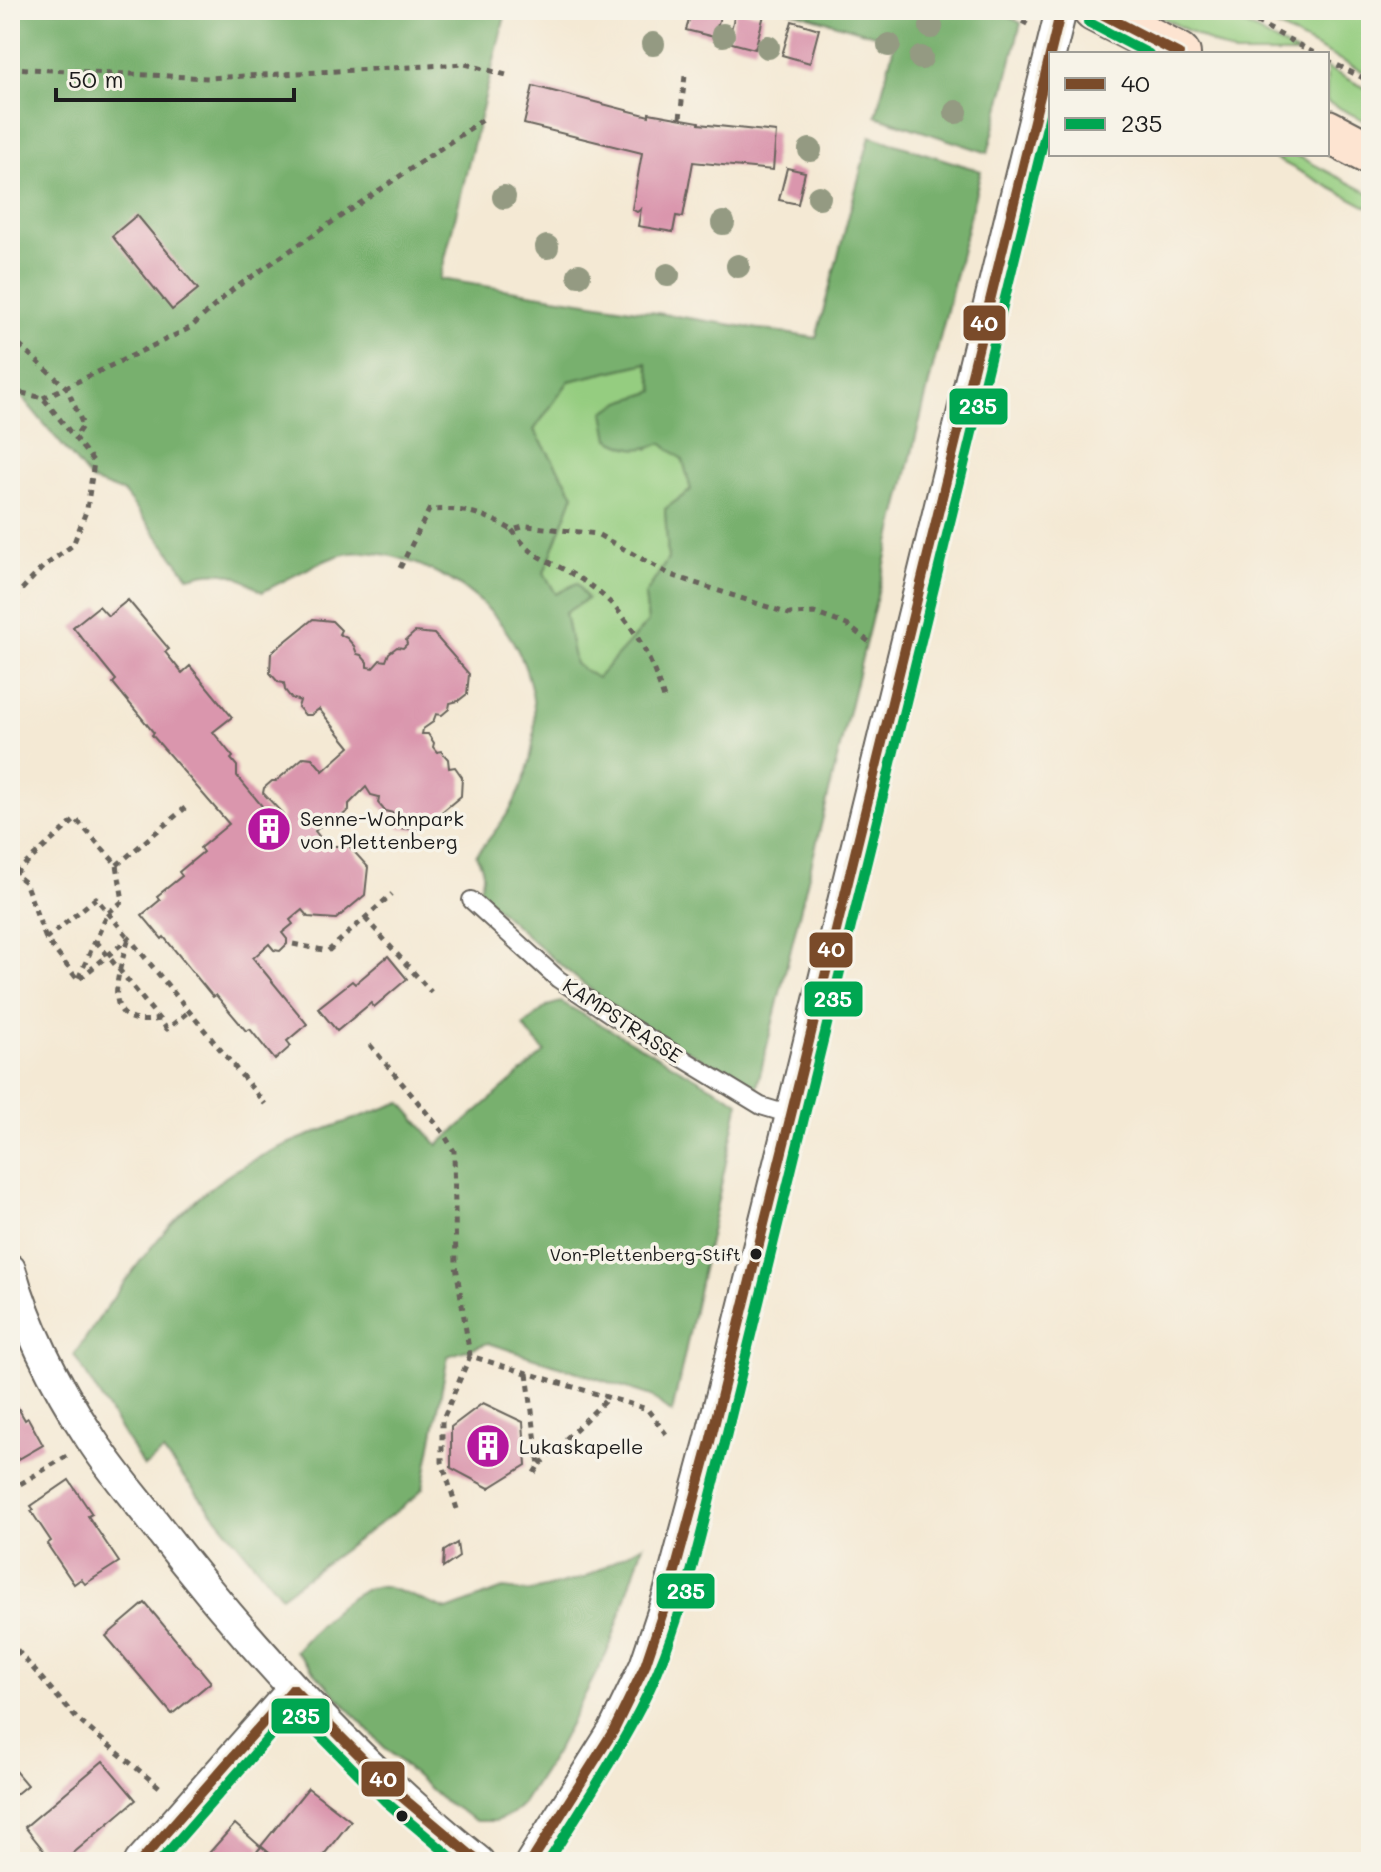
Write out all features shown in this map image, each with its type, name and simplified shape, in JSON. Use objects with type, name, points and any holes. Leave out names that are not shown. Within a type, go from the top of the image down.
[{"type":"main road","points":[[1094,10],[1175,52]]},
{"type":"main road","points":[[1329,132],[1371,154]]},
{"type":"street","points":[[1051,52],[1061,10]]},
{"type":"street","points":[[531,1862],[614,1730],[645,1666],[668,1597],[710,1442],[1049,59]]},
{"type":"street","points":[[10,1269],[51,1372],[92,1441],[195,1576],[293,1689],[396,1792],[479,1862]]},
{"type":"street","points":[[140,1862],[293,1689]]},
{"type":"lane","name":"KAMPSTRASSE","points":[[471,900],[558,979],[616,1018],[761,1106],[791,1115]]},
{"type":"path","points":[[1235,10],[1312,52]]},
{"type":"path","points":[[1329,61],[1371,82]]},
{"type":"path","points":[[10,68],[208,78],[465,64],[510,76]]},
{"type":"path","points":[[680,118],[685,76]]},
{"type":"path","points":[[10,390],[43,398],[190,328],[232,290],[484,119]]},
{"type":"path","points":[[10,337],[67,388],[83,425],[75,438]]},
{"type":"path","points":[[10,602],[43,567],[73,545],[87,509],[94,462],[43,398]]},
{"type":"path","points":[[400,568],[429,510],[449,509],[485,514],[512,530],[528,551],[578,577],[632,625],[653,664],[665,702]]},
{"type":"path","points":[[512,530],[527,526],[597,534],[671,575],[789,614],[814,613],[847,625],[872,644]]},
{"type":"path","points":[[117,865],[185,808]]},
{"type":"path","points":[[76,819],[117,865],[123,901],[108,913],[78,980],[46,939],[25,882],[12,872],[76,819]]},
{"type":"path","points":[[293,944],[328,951],[392,894]]},
{"type":"path","points":[[46,939],[96,898],[265,1104]]},
{"type":"path","points":[[365,918],[431,992]]},
{"type":"path","points":[[78,980],[129,938]]},
{"type":"path","points":[[129,938],[115,995],[119,1008],[130,1018],[144,1022],[160,1019]]},
{"type":"path","points":[[96,941],[167,1029],[189,1011]]},
{"type":"path","points":[[370,1045],[442,1131],[454,1151],[456,1266],[470,1356],[442,1421],[442,1462],[457,1509]]},
{"type":"path","points":[[470,1356],[647,1409],[666,1434]]},
{"type":"path","points":[[527,1373],[539,1465]]},
{"type":"path","points":[[534,1473],[609,1397]]},
{"type":"path","points":[[10,1490],[92,1441]]},
{"type":"path","points":[[17,1650],[77,1719],[186,1809]]},
{"type":"green space","points":[[10,10],[511,10],[505,16],[440,279],[816,338],[870,136],[981,171],[757,1087],[666,1039],[613,1006],[561,965],[478,891],[483,873],[476,855],[512,806],[527,772],[534,737],[533,703],[526,670],[512,640],[492,613],[465,589],[433,571],[402,559],[368,552],[336,556],[262,592],[244,580],[227,574],[189,577],[124,493],[92,481],[10,383]],"holes":[[[647,363],[655,391],[621,402],[604,412],[609,439],[635,448],[662,443],[683,460],[691,490],[665,509],[668,559],[645,595],[648,622],[597,678],[575,664],[565,613],[587,599],[577,583],[556,594],[544,573],[574,494],[534,430],[569,381]]]},
{"type":"green space","points":[[788,10],[997,10],[1021,23],[988,153],[876,116],[895,41]]},
{"type":"green space","points":[[1147,10],[1218,10],[1295,52],[1230,52]]},
{"type":"green space","points":[[1245,10],[1371,10],[1371,76]]},
{"type":"green space","points":[[1329,69],[1371,91],[1371,124],[1329,103]]},
{"type":"green space","points":[[1271,156],[1298,156],[1371,194],[1371,209]]},
{"type":"green space","points":[[647,363],[655,391],[621,402],[648,449],[661,443],[683,459],[691,490],[665,509],[668,559],[645,595],[648,622],[597,679],[575,664],[565,613],[587,599],[556,594],[544,573],[574,494],[534,430],[569,381]]},
{"type":"green space","points":[[561,1002],[739,1102],[672,1413],[651,1396],[488,1343],[448,1356],[423,1488],[413,1499],[281,1596],[163,1452],[144,1467],[74,1355],[124,1282],[162,1235],[204,1193],[227,1176],[290,1143],[401,1102],[438,1145],[545,1052],[523,1026],[547,1006]]},
{"type":"green space","points":[[643,1545],[610,1646],[555,1753],[523,1803],[511,1815],[495,1821],[476,1821],[440,1798],[382,1745],[295,1651],[347,1600],[371,1588],[390,1588],[447,1610],[503,1589],[529,1592],[584,1578]]},
{"type":"building","points":[[692,10],[722,10],[714,37],[686,30]]},
{"type":"building","points":[[736,10],[764,15],[755,49],[728,42]]},
{"type":"building","points":[[792,21],[819,29],[810,63],[782,55]]},
{"type":"building","points":[[533,86],[649,116],[649,113],[699,124],[776,132],[773,170],[693,162],[683,217],[676,216],[673,232],[638,226],[641,209],[637,212],[632,209],[642,153],[524,124]]},
{"type":"building","points":[[787,168],[805,172],[798,204],[779,200]]},
{"type":"building","points":[[137,215],[198,289],[172,310],[112,236]]},
{"type":"building","name":"Senne-Wohnpark von Plettenberg","points":[[128,600],[169,649],[165,652],[182,673],[190,666],[232,717],[213,732],[233,757],[237,776],[281,829],[283,814],[263,793],[264,788],[304,757],[312,758],[323,771],[350,747],[319,709],[305,715],[298,707],[300,701],[291,698],[284,683],[278,682],[270,673],[271,653],[313,619],[332,621],[341,630],[339,634],[347,638],[357,654],[367,662],[367,667],[373,668],[380,660],[386,661],[389,653],[397,647],[403,648],[415,632],[434,634],[469,674],[467,694],[450,703],[449,709],[442,715],[436,714],[422,734],[428,734],[437,752],[441,751],[448,759],[449,768],[455,767],[462,777],[461,796],[420,830],[400,828],[392,819],[393,813],[385,811],[378,803],[379,797],[371,795],[366,787],[349,804],[349,810],[332,824],[325,822],[315,831],[327,846],[349,846],[368,867],[365,895],[336,919],[308,917],[302,910],[290,920],[293,924],[282,933],[287,944],[280,951],[269,944],[253,958],[307,1024],[287,1041],[291,1046],[275,1060],[250,1029],[246,1031],[216,995],[213,997],[142,915],[160,900],[157,896],[182,876],[179,872],[203,852],[200,848],[229,824],[152,735],[154,733],[113,683],[116,680],[73,627],[99,606],[108,616]]},
{"type":"building","points":[[388,956],[407,979],[374,1007],[371,1003],[337,1031],[318,1008],[352,981],[355,984]]},
{"type":"building","name":"Lukaskapelle","points":[[483,1403],[523,1422],[526,1465],[489,1488],[451,1468],[451,1427]]},
{"type":"building","points":[[17,1406],[25,1420],[28,1418],[43,1445],[10,1464],[10,1410]]},
{"type":"building","points":[[69,1480],[92,1514],[88,1516],[119,1562],[85,1584],[81,1579],[74,1584],[47,1544],[51,1541],[31,1511],[34,1510],[31,1506]]},
{"type":"building","points":[[457,1543],[459,1557],[443,1568],[444,1551]]},
{"type":"building","points":[[145,1603],[211,1682],[172,1714],[106,1636]]},
{"type":"building","points":[[103,1761],[136,1800],[63,1862],[53,1862],[25,1827]]},
{"type":"building","points":[[10,1765],[27,1785],[10,1799]]},
{"type":"building","points":[[308,1788],[351,1821],[318,1862],[280,1862],[261,1846]]},
{"type":"building","points":[[235,1824],[261,1847],[248,1862],[201,1862]]},
{"type":"transit line","name":"40","points":[[1051,52],[1061,10]]},
{"type":"transit line","name":"40","points":[[1094,10],[1175,52]]},
{"type":"transit line","name":"235","points":[[1088,22],[1145,52]]},
{"type":"transit line","name":"40","points":[[531,1862],[614,1730],[645,1666],[668,1597],[710,1442],[1049,59]]},
{"type":"transit line","name":"235","points":[[548,1862],[646,1698],[668,1646],[686,1589],[1049,118]]},
{"type":"transit line","name":"40","points":[[293,1689],[396,1792],[479,1862]]},
{"type":"transit line","name":"40","points":[[140,1862],[293,1689]]},
{"type":"transit line","name":"235","points":[[159,1862],[294,1709],[386,1802],[457,1862]]},
{"type":"place","name":"Senne-Wohnpark von Plettenberg","points":[[269,829]]},
{"type":"place","name":"Von-Plettenberg-Stift","points":[[756,1254]]},
{"type":"place","name":"Lukaskapelle","points":[[488,1446]]}]
